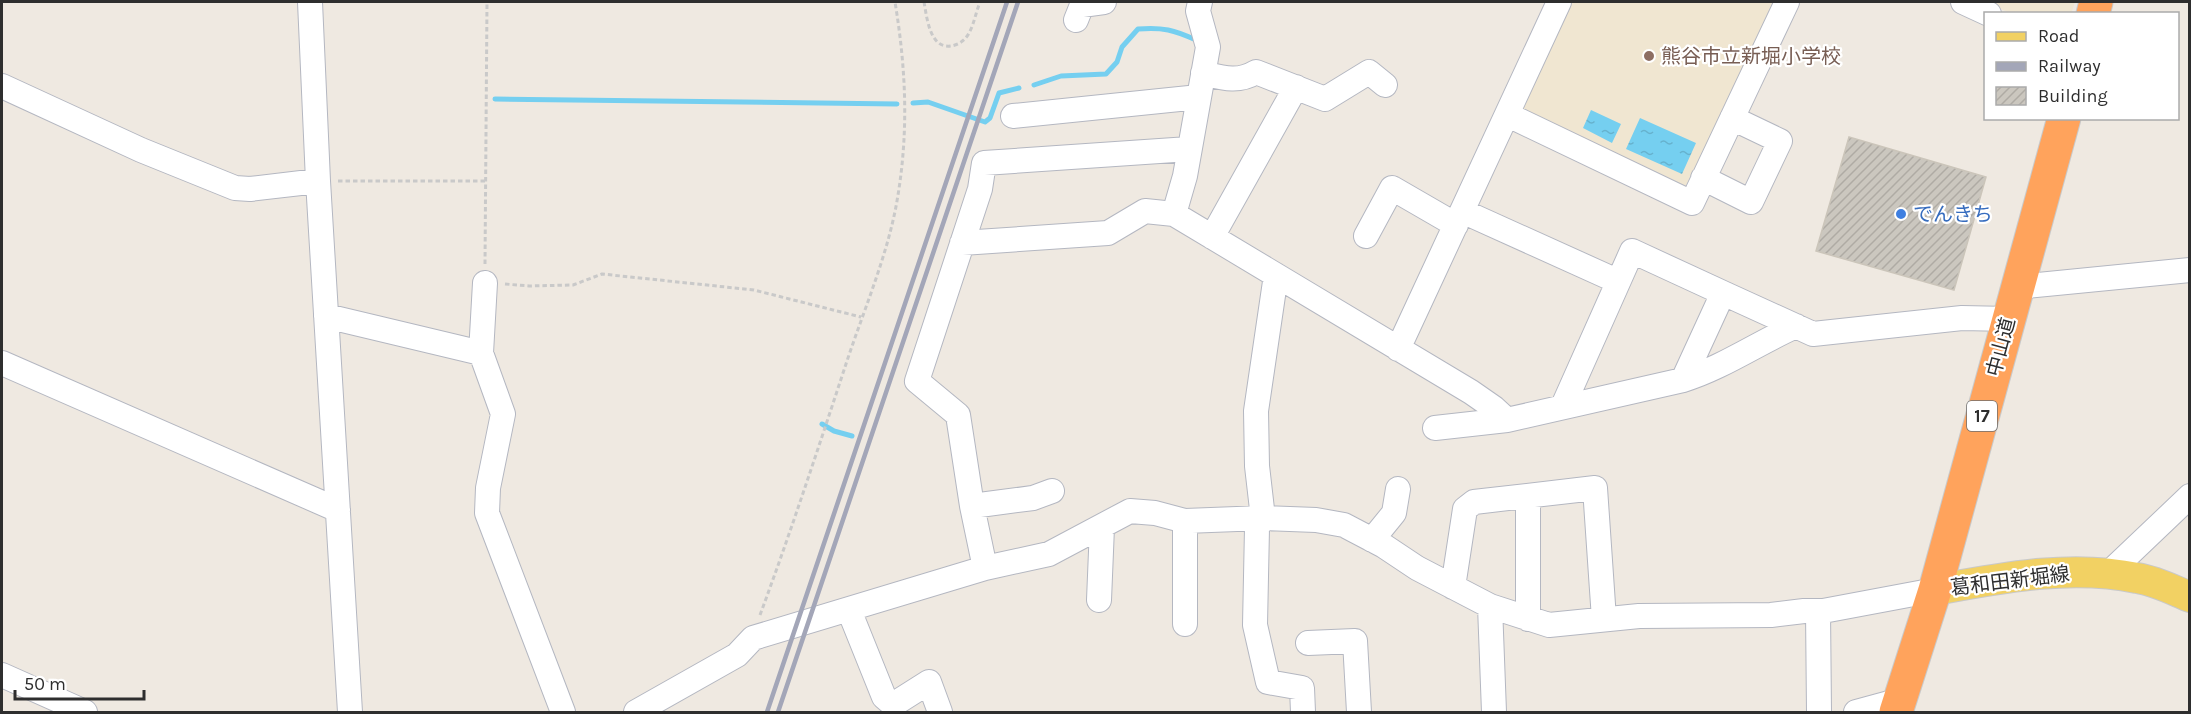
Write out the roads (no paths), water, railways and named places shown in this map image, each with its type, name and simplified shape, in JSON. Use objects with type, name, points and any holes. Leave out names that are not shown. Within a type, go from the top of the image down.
[{"type":"highway","name":"中山道","points":[[1898,706],[1935,590],[2063,120]]},
{"type":"main road","name":"葛和田新堀線","points":[[1935,590],[2030,575],[2078,572],[2109,573],[2139,578],[2190,597]]},
{"type":"street","points":[[310,2],[318,181],[350,712]]},
{"type":"street","points":[[1076,20],[1082,5],[1104,2]]},
{"type":"street","points":[[1174,214],[1185,177],[1208,47],[1198,11],[1200,2]]},
{"type":"street","points":[[1398,349],[1559,2]]},
{"type":"street","points":[[1508,115],[1692,203],[1788,2]]},
{"type":"street","points":[[1963,2],[1985,12]]},
{"type":"street","points":[[1203,73],[1230,80],[1246,78],[1256,72],[1325,99],[1369,72],[1385,86]]},
{"type":"street","points":[[2,86],[141,150],[235,188],[250,189],[318,181]]},
{"type":"street","points":[[1212,237],[1296,87]]},
{"type":"street","points":[[1013,116],[1199,97]]},
{"type":"street","points":[[1703,178],[1751,202],[1780,141],[1732,118]]},
{"type":"street","points":[[985,568],[972,506],[958,415],[917,381],[980,189],[984,163],[1189,149]]},
{"type":"street","points":[[1366,236],[1392,188],[1459,218],[1617,281]]},
{"type":"street","points":[[962,243],[1108,233],[1145,211],[1174,214],[1471,392],[1507,420]]},
{"type":"street","points":[[1563,406],[1632,251],[1813,334],[1962,318],[2008,319]]},
{"type":"street","points":[[2017,287],[2190,270]]},
{"type":"street","points":[[1276,275],[1256,411],[1257,466],[1263,518],[1257,528],[1255,625],[1268,682],[1302,688],[1304,712]]},
{"type":"street","points":[[485,283],[481,353],[503,414],[488,489],[487,513],[562,712]]},
{"type":"street","points":[[1683,380],[1723,293]]},
{"type":"street","points":[[326,316],[481,353]]},
{"type":"street","points":[[1435,428],[1507,420],[1683,380],[1707,372],[1760,342],[1796,326]]},
{"type":"street","points":[[2,363],[338,510]]},
{"type":"street","points":[[1453,586],[1464,509],[1473,502],[1595,488],[1604,619]]},
{"type":"street","points":[[1372,540],[1394,513],[1398,489]]},
{"type":"street","points":[[972,506],[1032,498],[1052,491]]},
{"type":"street","points":[[1528,496],[1528,619]]},
{"type":"street","points":[[2109,573],[2190,496]]},
{"type":"street","points":[[636,712],[737,655],[753,638],[985,568],[1049,554],[1130,511],[1155,513],[1185,521],[1263,518],[1316,520],[1344,525],[1417,568],[1490,606],[1549,625],[1672,615],[1771,615],[1818,611],[1935,590]]},
{"type":"street","points":[[1185,521],[1185,624]]},
{"type":"street","points":[[1099,600],[1102,527]]},
{"type":"street","points":[[1490,606],[1494,712]]},
{"type":"street","points":[[849,610],[884,697],[891,703],[899,701],[929,682],[940,712]]},
{"type":"street","points":[[1818,611],[1819,712]]},
{"type":"street","points":[[1308,643],[1355,641],[1359,712]]},
{"type":"street","points":[[2,675],[85,712]]},
{"type":"street","points":[[1856,712],[1898,706]]},
{"type":"water","points":[[1591,110],[1621,124],[1612,143],[1583,128]]},
{"type":"water","points":[[1640,118],[1696,143],[1682,174],[1626,149]]},
{"type":"waterway","points":[[1034,85],[1061,76],[1106,74],[1117,62],[1122,47],[1138,29],[1168,30],[1196,40]]},
{"type":"waterway","points":[[913,103],[928,102],[985,122],[990,118],[999,93],[1019,88]]},
{"type":"waterway","points":[[495,99],[897,104]]},
{"type":"waterway","points":[[822,424],[834,431],[852,436]]},
{"type":"railway","points":[[767,712],[1007,2]]},
{"type":"railway","points":[[778,712],[1018,2]]},
{"type":"place","name":"熊谷市立新堀小学校","points":[[1649,56]]},
{"type":"place","name":"でんきち","points":[[1901,214]]}]
